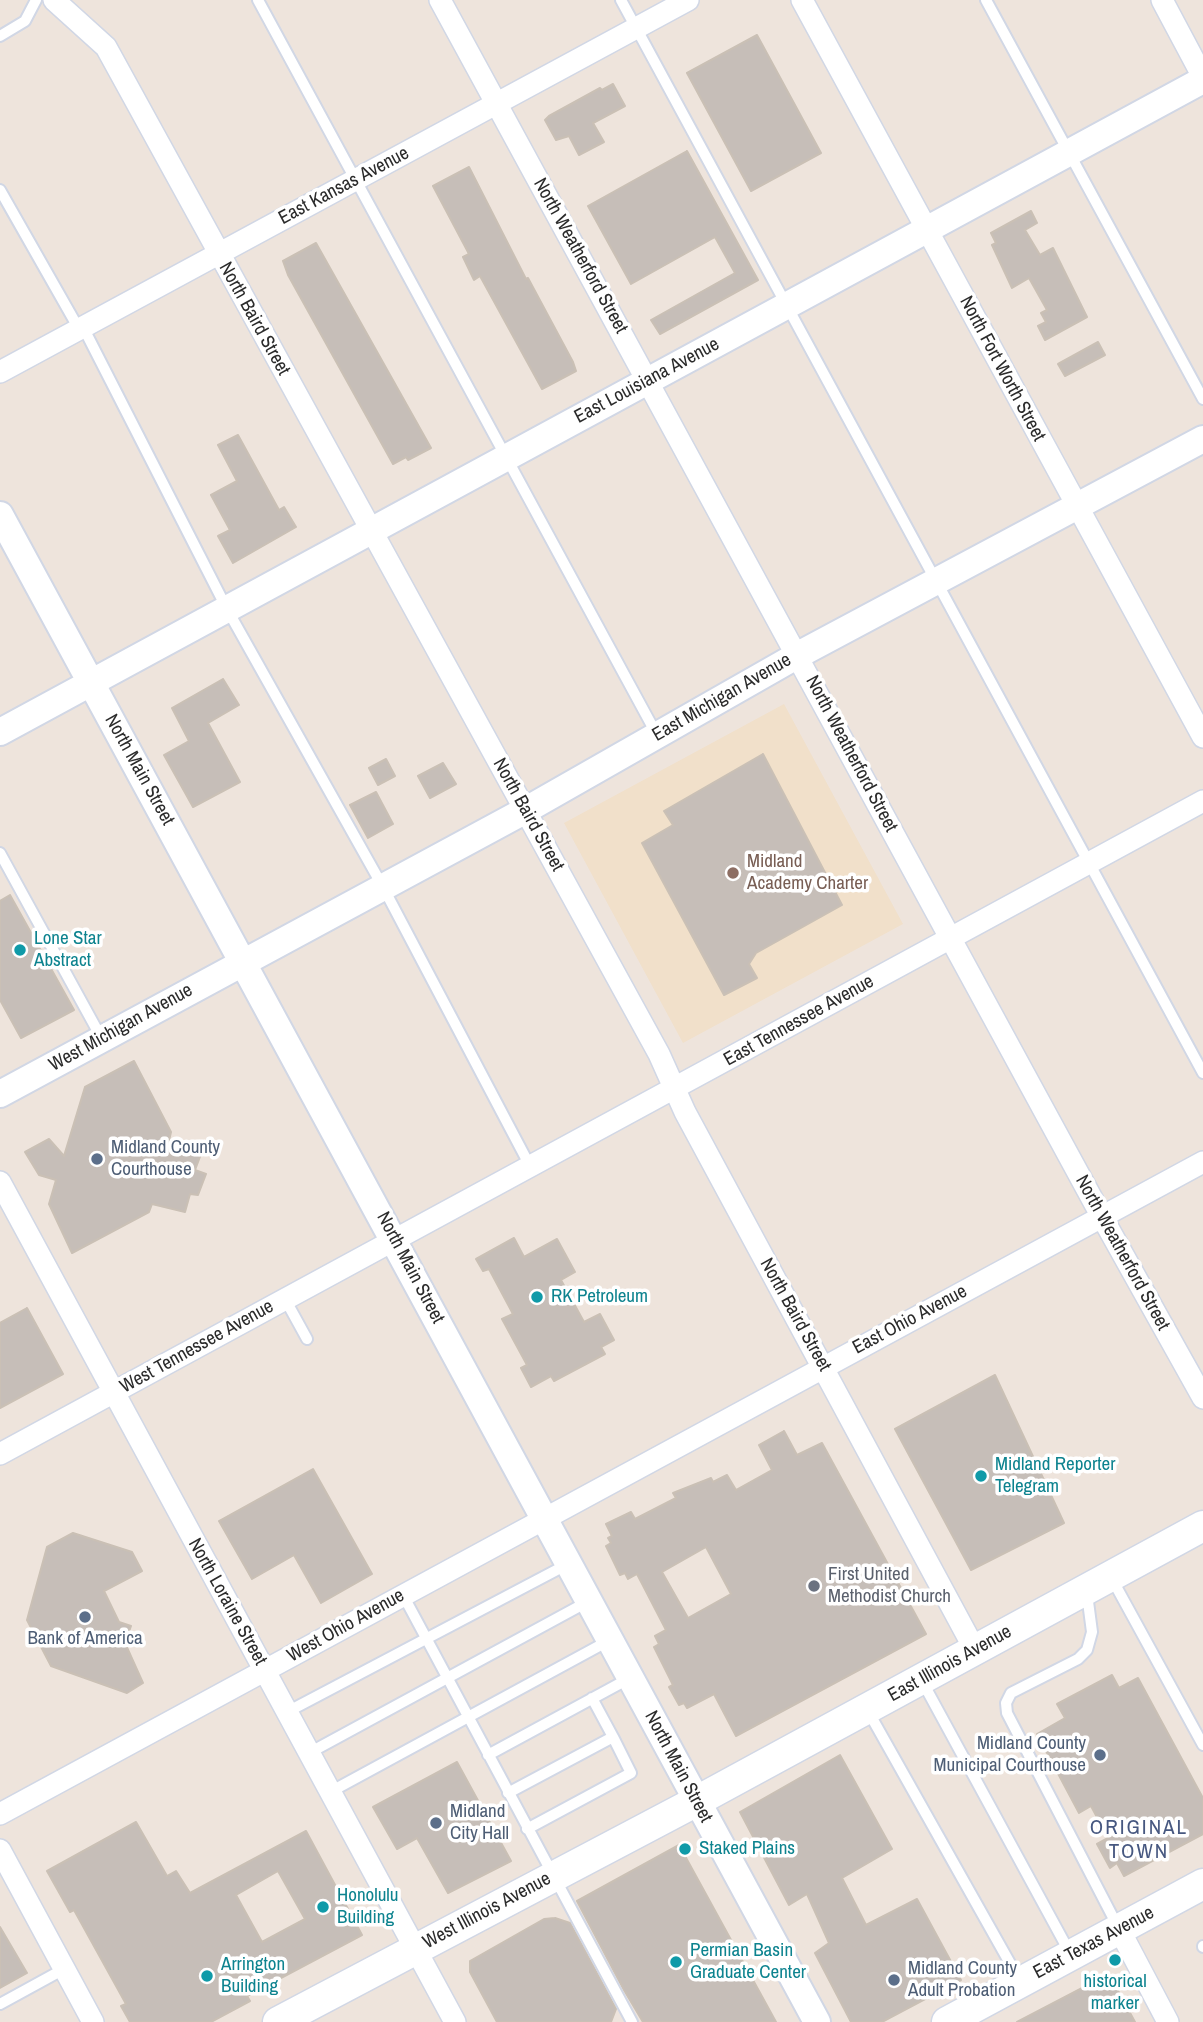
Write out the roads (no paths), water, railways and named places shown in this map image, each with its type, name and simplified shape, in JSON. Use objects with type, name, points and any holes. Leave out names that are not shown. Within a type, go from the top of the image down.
[{"type":"main road","name":"East Illinois Avenue","points":[[697,1801],[1203,1526]]},
{"type":"main road","name":"West Illinois Avenue","points":[[278,2022],[697,1801]]},
{"type":"main road","name":"East Texas Avenue","points":[[947,2022],[1203,1884]]},
{"type":"street","name":"North Baird Street","points":[[54,0],[106,47],[659,1054],[685,1112],[975,1650]]},
{"type":"street","name":"North Weatherford Street","points":[[440,0],[1203,1398]]},
{"type":"street","name":"East Kansas Avenue","points":[[0,372],[688,0]]},
{"type":"street","name":"North Fort Worth Street","points":[[802,0],[1203,737]]},
{"type":"street","points":[[1162,0],[1203,79]]},
{"type":"street","name":"East Louisiana Avenue","points":[[0,732],[1203,79]]},
{"type":"street","name":"East Michigan Avenue","points":[[243,962],[526,810],[798,655],[1203,439]]},
{"type":"street","name":"North Main Street","points":[[0,515],[817,2022]]},
{"type":"street","name":"East Tennessee Avenue","points":[[394,1239],[1203,801]]},
{"type":"street","name":"West Michigan Avenue","points":[[0,1094],[243,962]]},
{"type":"street","name":"East Ohio Avenue","points":[[544,1518],[1203,1162]]},
{"type":"street","name":"North Loraine Street","points":[[0,1182],[455,2022]]},
{"type":"street","name":"West Tennessee Avenue","points":[[0,1454],[394,1239]]},
{"type":"street","name":"West Ohio Avenue","points":[[0,1814],[544,1518]]},
{"type":"street","points":[[0,1850],[93,2022]]},
{"type":"street","points":[[1119,1929],[1168,2022]]},
{"type":"lane","points":[[0,36],[25,21],[36,0]]},
{"type":"lane","points":[[258,0],[657,735]]},
{"type":"lane","points":[[621,0],[1203,1073]]},
{"type":"lane","points":[[986,0],[1203,399]]},
{"type":"lane","points":[[0,190],[81,328],[227,609],[383,887],[530,1166]]},
{"type":"lane","points":[[0,853],[102,1039]]},
{"type":"lane","points":[[285,1299],[307,1339]]},
{"type":"lane","points":[[287,1712],[568,1564]]},
{"type":"lane","points":[[1098,1583],[1087,1650],[1078,1659],[1011,1693],[1006,1703],[1007,1713],[1119,1929]]},
{"type":"lane","points":[[1098,1583],[1203,1745]]},
{"type":"lane","points":[[403,1595],[632,2022]]},
{"type":"lane","points":[[309,1753],[589,1601]]},
{"type":"lane","points":[[330,1792],[610,1640]]},
{"type":"lane","points":[[488,1755],[630,1678]]},
{"type":"lane","points":[[921,1680],[1071,1955]]},
{"type":"lane","points":[[527,1829],[631,1773],[592,1698]]},
{"type":"lane","points":[[867,1709],[1021,1983]]},
{"type":"lane","points":[[508,1793],[612,1737]]},
{"type":"lane","points":[[0,2004],[64,1969]]},
{"type":"place","name":"Midland Academy Charter","points":[[733,873]]},
{"type":"place","name":"Lone Star Abstract","points":[[20,950]]},
{"type":"place","name":"Midland County Courthouse","points":[[97,1159]]},
{"type":"place","name":"RK Petroleum","points":[[537,1297]]},
{"type":"place","name":"Midland Reporter Telegram","points":[[981,1476]]},
{"type":"place","name":"First United Methodist Church","points":[[814,1586]]},
{"type":"place","name":"Bank of America","points":[[85,1617]]},
{"type":"place","name":"Midland County Municipal Courthouse","points":[[1100,1755]]},
{"type":"place","name":"Midland City Hall","points":[[436,1823]]},
{"type":"place","name":"Staked Plains","points":[[685,1849]]},
{"type":"place","name":"Honolulu Building","points":[[323,1907]]},
{"type":"place","name":"historical marker","points":[[1115,1960]]},
{"type":"place","name":"Permian Basin Graduate Center","points":[[676,1962]]},
{"type":"place","name":"Arrington Building","points":[[207,1976]]},
{"type":"place","name":"Midland County Adult Probation","points":[[894,1980]]},
{"type":"district","name":"ORIGINAL TOWN","points":[[1139,1840]]}]
